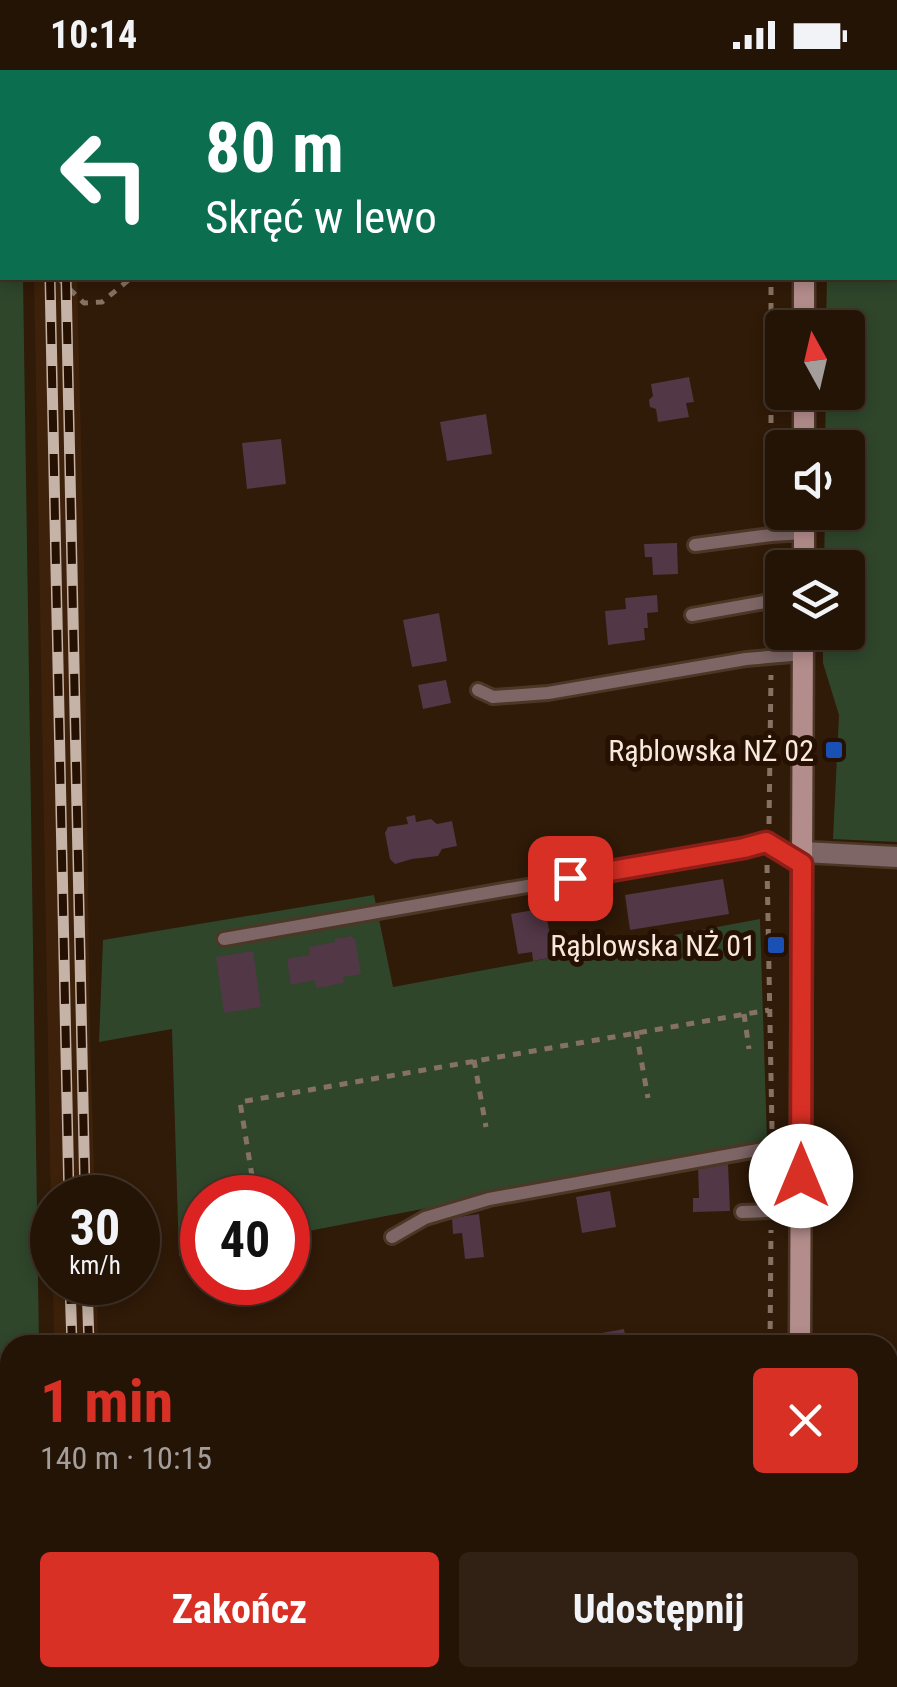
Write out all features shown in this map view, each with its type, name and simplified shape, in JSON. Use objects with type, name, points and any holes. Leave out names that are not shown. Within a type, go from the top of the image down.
[{"type":"street","points":[[804,280],[804,310]]},
{"type":"street","points":[[800,1335],[803,650]]},
{"type":"street","points":[[802,858],[897,857]]},
{"type":"lane","points":[[695,546],[785,530]]},
{"type":"lane","points":[[692,616],[765,602]]},
{"type":"lane","points":[[478,690],[493,697],[548,693],[771,657],[787,650]]},
{"type":"lane","points":[[224,939],[766,842],[802,858]]},
{"type":"lane","points":[[392,1236],[425,1218],[489,1199],[802,1142]]},
{"type":"lane","points":[[742,1212],[801,1210]]},
{"type":"path","points":[[60,280],[84,304],[102,302],[129,280]]},
{"type":"path","points":[[771,280],[772,550]]},
{"type":"path","points":[[770,1335],[772,1145],[766,842],[770,818],[771,657]]},
{"type":"path","points":[[252,1175],[240,1102],[770,1010]]},
{"type":"path","points":[[744,1014],[749,1050]]},
{"type":"path","points":[[636,1032],[648,1098]]},
{"type":"path","points":[[474,1060],[486,1127]]},
{"type":"shaded area","points":[[34,280],[77,280],[94,1175],[50,1175]]},
{"type":"shaded area","points":[[53,1305],[97,1305],[98,1335],[54,1335]]},
{"type":"green space","points":[[0,280],[23,280],[36,1175],[30,1175],[30,1305],[38,1305],[39,1335],[0,1335]]},
{"type":"green space","points":[[827,280],[897,280],[897,842],[833,839],[839,715],[823,663],[823,650],[865,650],[865,550],[824,550],[825,530],[865,530],[865,430],[825,430],[826,410],[865,410],[865,310],[826,310]]},
{"type":"green space","points":[[374,895],[393,987],[760,919],[767,1141],[484,1192],[484,1197],[310,1231],[310,1175],[180,1175],[179,1256],[172,1029],[99,1042],[103,940]]},
{"type":"building","points":[[689,377],[694,402],[686,403],[689,417],[658,422],[656,409],[650,407],[651,384]]},
{"type":"building","points":[[486,414],[492,454],[447,461],[440,422]]},
{"type":"building","points":[[281,439],[286,484],[247,489],[242,443]]},
{"type":"building","points":[[677,543],[678,574],[653,575],[652,557],[645,557],[644,544]]},
{"type":"building","points":[[657,595],[658,612],[647,613],[645,640],[608,645],[605,611],[626,609],[625,598]]},
{"type":"building","points":[[439,613],[447,661],[412,667],[403,620]]},
{"type":"building","points":[[446,680],[451,703],[423,709],[418,685]]},
{"type":"building","points":[[415,815],[416,822],[452,821],[457,846],[442,849],[438,856],[395,864],[390,859],[385,833],[388,827],[408,824],[406,817]]},
{"type":"building","points":[[723,879],[729,914],[630,930],[625,895]]},
{"type":"building","points":[[545,908],[554,957],[533,961],[532,952],[518,954],[511,914]]},
{"type":"building","points":[[352,936],[361,974],[343,977],[344,983],[316,988],[315,980],[291,985],[287,959],[310,955],[309,947]]},
{"type":"building","points":[[253,951],[261,1007],[224,1013],[216,957]]},
{"type":"building","points":[[728,1164],[730,1211],[693,1212],[693,1198],[699,1198],[698,1166]]},
{"type":"building","points":[[610,1191],[616,1227],[582,1233],[576,1197]]},
{"type":"building","points":[[479,1214],[484,1257],[465,1259],[462,1233],[453,1234],[452,1218]]},
{"type":"building","points":[[624,1329],[625,1335],[591,1335]]},
{"type":"railway","points":[[50,280],[69,1175]]},
{"type":"railway","points":[[66,280],[85,1175]]},
{"type":"railway","points":[[71,1305],[72,1335]]},
{"type":"railway","points":[[88,1305],[89,1335]]},
{"type":"place","name":"Rąblowska NŻ 02","points":[[834,750]]},
{"type":"place","name":"Rąblowska NŻ 01","points":[[776,945]]},
{"type":"route","points":[[570,878],[766,842],[802,864],[801,1176]]}]
